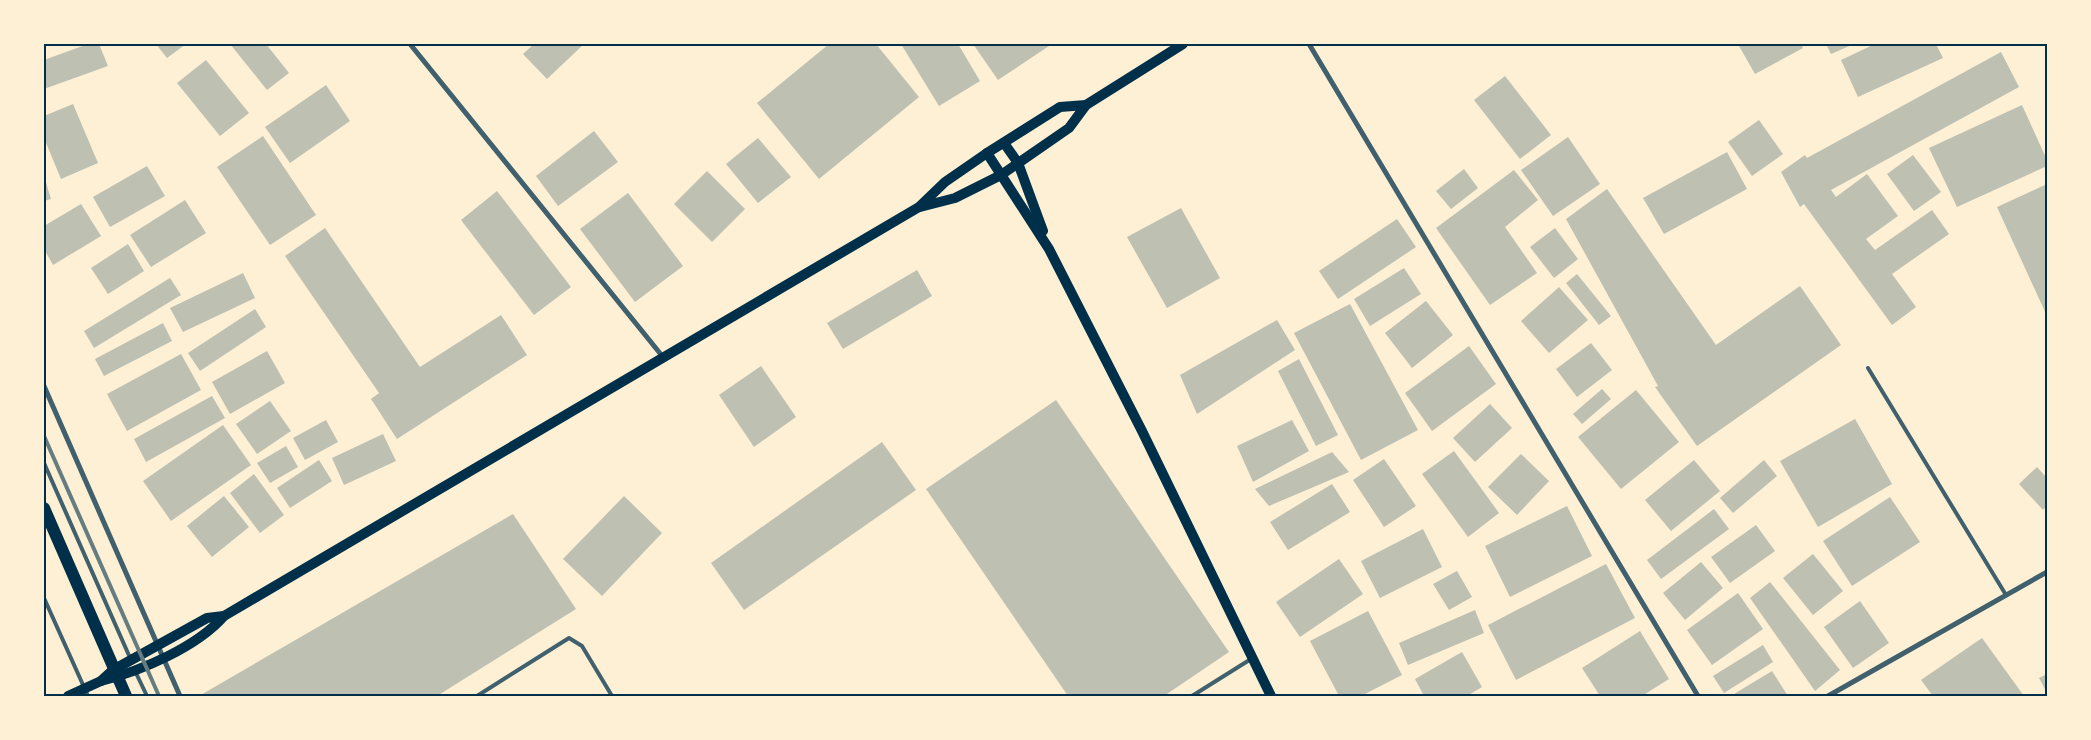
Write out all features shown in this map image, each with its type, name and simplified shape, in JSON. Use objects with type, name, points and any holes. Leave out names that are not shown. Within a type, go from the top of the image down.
[{"type":"main road","points":[[920,207],[956,198],[1001,175],[1069,128],[1086,105],[1184,44]]},
{"type":"main road","points":[[68,696],[86,693],[101,680],[133,666],[163,657],[213,629],[224,616],[920,207],[945,182],[987,153],[1060,108],[1086,105]]},
{"type":"main road","points":[[1004,143],[1018,163],[1049,249]]},
{"type":"main road","points":[[987,153],[1049,249],[1146,439],[1271,696]]},
{"type":"main road","points":[[44,508],[126,696]]},
{"type":"main road","points":[[133,666],[157,645],[206,618],[224,616]]},
{"type":"street","points":[[410,44],[664,358]]},
{"type":"street","points":[[1309,44],[1698,696]]},
{"type":"street","points":[[44,386],[180,696]]},
{"type":"street","points":[[1828,696],[2047,572]]},
{"type":"lane","points":[[1868,368],[2006,595]]},
{"type":"lane","points":[[44,463],[147,696]]},
{"type":"lane","points":[[44,598],[86,693]]},
{"type":"lane","points":[[477,696],[569,638],[582,646],[612,696]]},
{"type":"lane","points":[[1192,696],[1253,658]]},
{"type":"building","points":[[88,44],[99,44],[108,66],[44,89],[44,60]]},
{"type":"building","points":[[156,44],[186,44],[167,58]]},
{"type":"building","points":[[230,44],[266,44],[289,73],[267,90]]},
{"type":"building","points":[[534,44],[584,44],[547,79],[523,54]]},
{"type":"building","points":[[829,44],[876,44],[919,97],[819,179],[757,103]]},
{"type":"building","points":[[901,44],[958,44],[980,81],[939,106]]},
{"type":"building","points":[[973,44],[1052,44],[998,80]]},
{"type":"building","points":[[1744,44],[1801,44],[1803,48],[1755,74],[1739,46]]},
{"type":"building","points":[[1826,44],[1854,44],[1831,54]]},
{"type":"building","points":[[1875,44],[1936,44],[1943,58],[1858,97],[1841,60]]},
{"type":"building","points":[[2001,52],[2019,87],[1831,190],[1836,197],[1867,174],[1898,216],[1866,239],[1875,250],[1932,210],[1949,234],[1892,274],[1916,307],[1892,325],[1804,204],[1800,207],[1781,172],[1805,155],[1807,158]]},
{"type":"building","points":[[206,60],[249,113],[220,136],[177,83]]},
{"type":"building","points":[[1505,76],[1551,135],[1520,159],[1474,100]]},
{"type":"building","points":[[326,85],[350,121],[290,163],[265,127]]},
{"type":"building","points":[[73,104],[98,163],[61,179],[44,138],[44,116]]},
{"type":"building","points":[[2022,105],[2047,160],[2047,166],[1957,207],[1929,148]]},
{"type":"building","points":[[1759,120],[1783,154],[1752,176],[1728,142]]},
{"type":"building","points":[[594,131],[618,162],[558,206],[536,176]]},
{"type":"building","points":[[263,136],[316,215],[270,245],[217,167]]},
{"type":"building","points":[[1568,137],[1600,184],[1553,216],[1521,170]]},
{"type":"building","points":[[758,138],[791,177],[758,203],[726,164]]},
{"type":"building","points":[[1727,152],[1747,189],[1664,234],[1643,198]]},
{"type":"building","points":[[1913,155],[1941,192],[1914,211],[1887,174]]},
{"type":"building","points":[[147,166],[165,196],[110,227],[93,197]]},
{"type":"building","points":[[1464,169],[1478,188],[1451,209],[1436,191]]},
{"type":"building","points":[[1514,170],[1538,200],[1505,227],[1537,273],[1490,305],[1436,228]]},
{"type":"building","points":[[707,171],[745,209],[712,242],[674,204]]},
{"type":"building","points":[[44,176],[51,199],[44,201]]},
{"type":"building","points":[[2047,184],[2047,316],[1997,207]]},
{"type":"building","points":[[1607,189],[1716,345],[1800,286],[1841,345],[1697,446],[1655,387],[1658,386],[1566,219]]},
{"type":"building","points":[[497,191],[571,287],[534,315],[461,220]]},
{"type":"building","points":[[628,193],[683,266],[635,302],[580,229]]},
{"type":"building","points":[[185,200],[206,233],[151,267],[130,235]]},
{"type":"building","points":[[81,204],[101,236],[53,265],[44,249],[44,226]]},
{"type":"building","points":[[1181,208],[1220,278],[1167,308],[1127,237]]},
{"type":"building","points":[[1397,219],[1416,247],[1338,299],[1319,271]]},
{"type":"building","points":[[325,228],[420,367],[501,315],[527,355],[397,439],[371,399],[379,393],[285,256]]},
{"type":"building","points":[[1555,228],[1578,259],[1554,278],[1530,247]]},
{"type":"building","points":[[128,244],[144,271],[108,294],[91,268]]},
{"type":"building","points":[[1404,268],[1421,294],[1370,326],[1354,299]]},
{"type":"building","points":[[917,270],[932,296],[843,349],[827,323]]},
{"type":"building","points":[[243,273],[255,298],[183,332],[170,308]]},
{"type":"building","points":[[1577,274],[1611,316],[1599,325],[1566,283]]},
{"type":"building","points":[[170,278],[181,295],[94,348],[84,331]]},
{"type":"building","points":[[1559,287],[1588,320],[1549,353],[1521,321]]},
{"type":"building","points":[[1426,301],[1453,335],[1412,368],[1385,333]]},
{"type":"building","points":[[1350,304],[1418,430],[1361,460],[1294,333]]},
{"type":"building","points":[[255,309],[266,327],[200,371],[188,353]]},
{"type":"building","points":[[1277,320],[1295,350],[1197,414],[1180,375]]},
{"type":"building","points":[[163,323],[172,341],[104,376],[95,359]]},
{"type":"building","points":[[1591,343],[1612,370],[1577,397],[1556,369]]},
{"type":"building","points":[[1469,346],[1496,384],[1432,431],[1405,393]]},
{"type":"building","points":[[267,351],[285,383],[230,414],[212,382]]},
{"type":"building","points":[[181,354],[201,390],[127,431],[107,394]]},
{"type":"building","points":[[1299,359],[1338,435],[1316,446],[1278,371]]},
{"type":"building","points":[[761,366],[796,417],[754,447],[719,395]]},
{"type":"building","points":[[1602,389],[1611,399],[1582,424],[1573,414]]},
{"type":"building","points":[[1636,390],[1679,442],[1621,489],[1578,437]]},
{"type":"building","points":[[212,396],[225,418],[146,462],[134,439]]},
{"type":"building","points":[[1056,400],[1229,652],[1164,696],[1068,696],[926,489]]},
{"type":"building","points":[[270,401],[291,431],[257,454],[236,424]]},
{"type":"building","points":[[1490,404],[1512,428],[1475,462],[1453,438]]},
{"type":"building","points":[[1855,419],[1892,484],[1818,527],[1780,461]]},
{"type":"building","points":[[326,420],[338,442],[305,460],[293,438]]},
{"type":"building","points":[[1292,420],[1309,451],[1253,482],[1237,446]]},
{"type":"building","points":[[223,425],[251,465],[171,521],[143,481]]},
{"type":"building","points":[[383,434],[396,461],[344,485],[332,458]]},
{"type":"building","points":[[882,442],[916,490],[744,610],[711,563]]},
{"type":"building","points":[[286,446],[298,467],[270,483],[257,463]]},
{"type":"building","points":[[1454,451],[1499,513],[1468,537],[1422,474]]},
{"type":"building","points":[[1332,452],[1349,472],[1269,506],[1255,489]]},
{"type":"building","points":[[1521,454],[1549,481],[1517,515],[1488,487]]},
{"type":"building","points":[[1384,459],[1416,506],[1384,527],[1353,480]]},
{"type":"building","points":[[319,460],[332,481],[290,508],[277,488]]},
{"type":"building","points":[[1694,460],[1720,491],[1671,531],[1645,500]]},
{"type":"building","points":[[1764,460],[1777,476],[1733,513],[1720,498]]},
{"type":"building","points":[[2037,467],[2047,478],[2047,505],[2043,510],[2019,484]]},
{"type":"building","points":[[254,474],[284,515],[260,533],[230,493]]},
{"type":"building","points":[[1332,484],[1350,512],[1288,550],[1270,522]]},
{"type":"building","points":[[224,496],[249,527],[212,557],[187,526]]},
{"type":"building","points":[[624,496],[662,533],[602,596],[563,559]]},
{"type":"building","points":[[1890,497],[1920,542],[1852,586],[1823,541]]},
{"type":"building","points":[[1567,506],[1592,556],[1510,597],[1485,546]]},
{"type":"building","points":[[1714,509],[1729,529],[1661,579],[1647,560]]},
{"type":"building","points":[[513,514],[576,609],[437,696],[199,696]]},
{"type":"building","points":[[1756,525],[1775,551],[1730,583],[1711,557]]},
{"type":"building","points":[[1423,529],[1442,567],[1380,598],[1361,561]]},
{"type":"building","points":[[1813,554],[1843,591],[1813,615],[1783,578]]},
{"type":"building","points":[[1339,559],[1363,594],[1300,637],[1276,602]]},
{"type":"building","points":[[1701,562],[1723,588],[1685,620],[1663,593]]},
{"type":"building","points":[[1606,564],[1635,618],[1516,680],[1488,625]]},
{"type":"building","points":[[1457,571],[1472,597],[1449,610],[1433,584]]},
{"type":"building","points":[[1770,582],[1840,670],[1815,691],[1750,598]]},
{"type":"building","points":[[1738,593],[1763,629],[1712,665],[1687,630]]},
{"type":"building","points":[[1860,601],[1889,643],[1853,668],[1824,627]]},
{"type":"building","points":[[1475,610],[1484,633],[1408,665],[1399,643]]},
{"type":"building","points":[[1368,611],[1402,675],[1361,696],[1339,696],[1310,641]]},
{"type":"building","points":[[1640,631],[1669,679],[1642,696],[1600,696],[1582,668]]},
{"type":"building","points":[[1982,638],[2024,696],[1933,696],[1921,680]]},
{"type":"building","points":[[1763,645],[1773,662],[1724,693],[1713,676]]},
{"type":"building","points":[[1462,652],[1482,687],[1467,696],[1424,696],[1415,679]]},
{"type":"building","points":[[1772,671],[1788,696],[1736,696],[1734,694]]},
{"type":"building","points":[[2047,674],[2047,693],[2039,678]]},
{"type":"railway","points":[[44,436],[159,696]]}]
